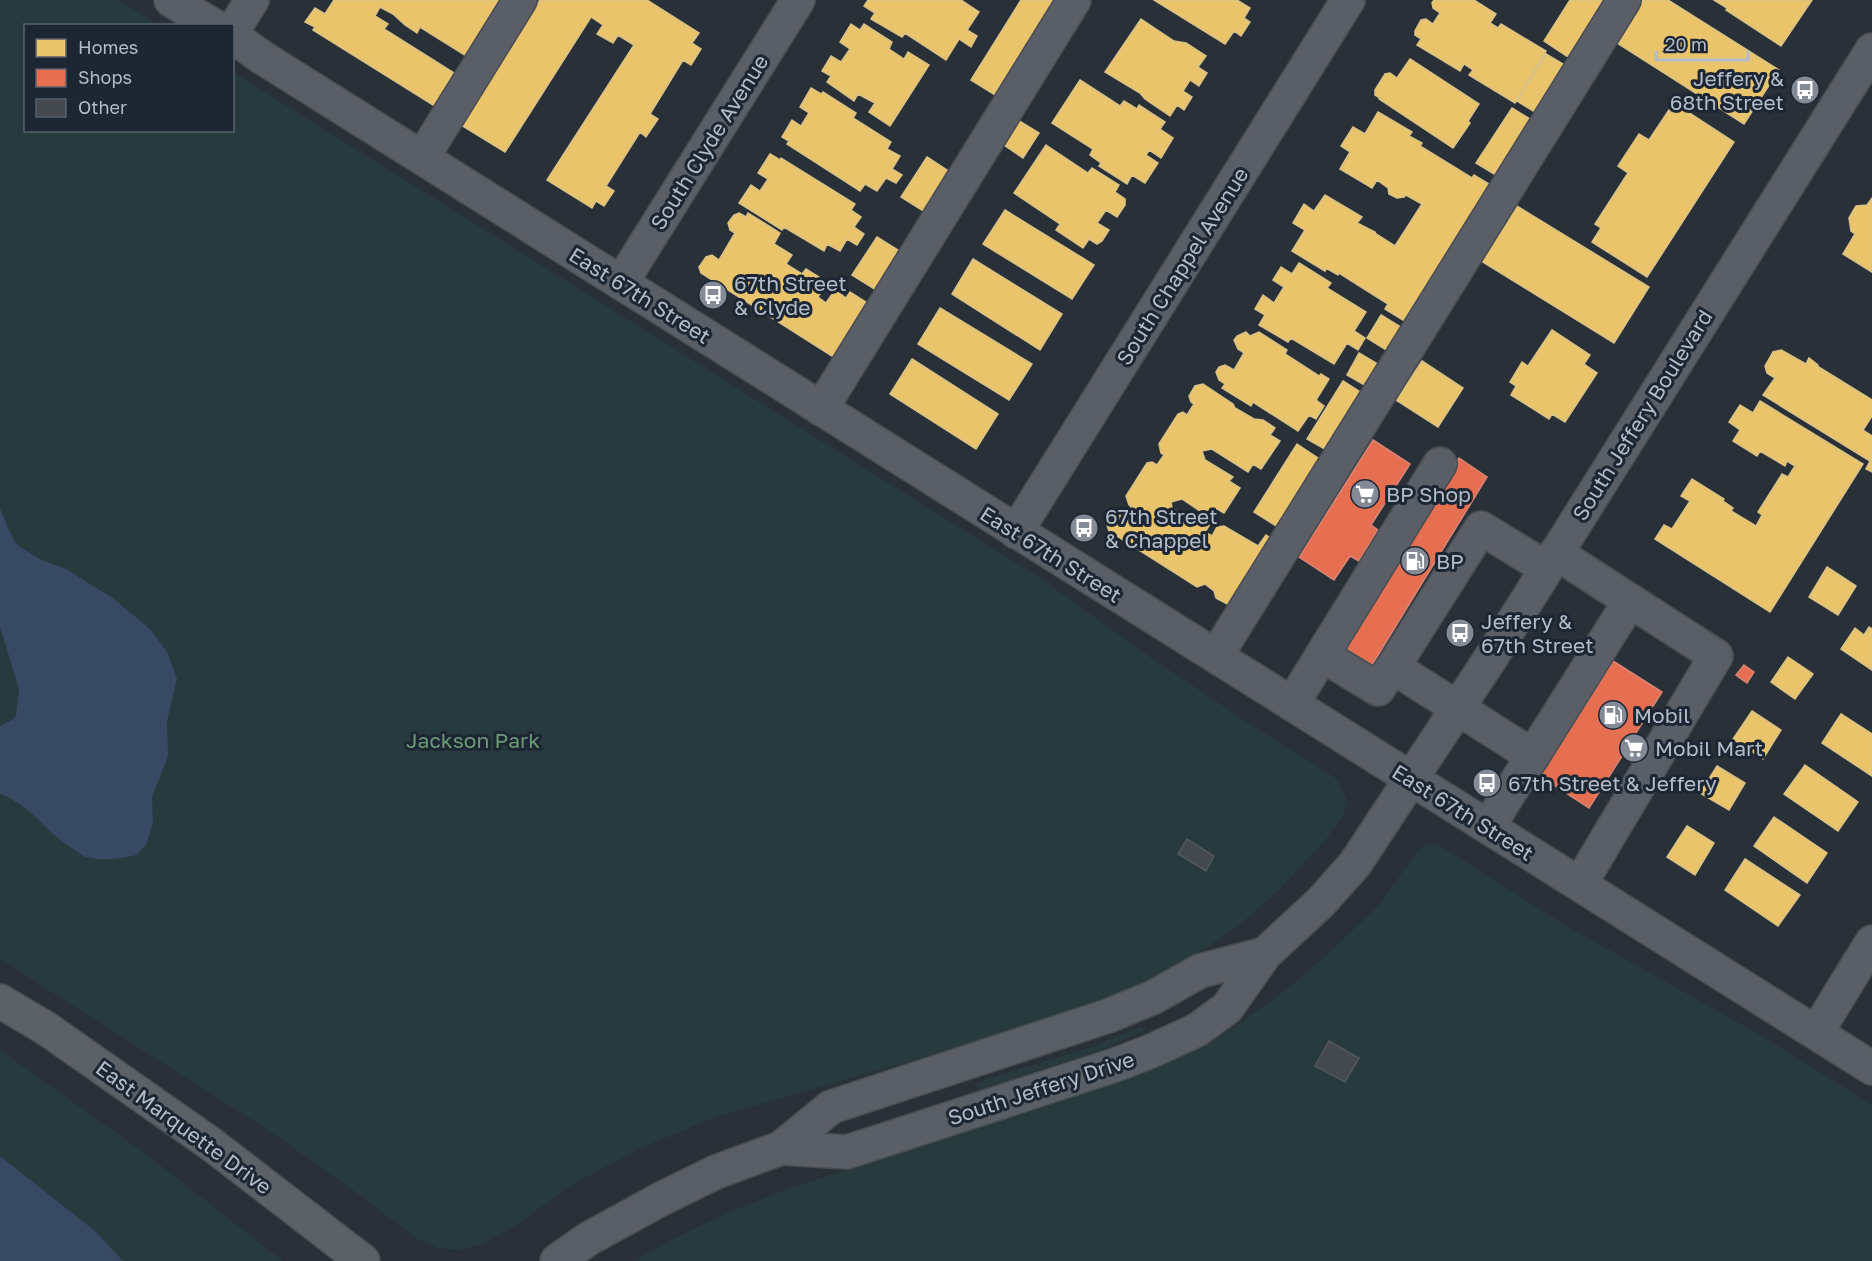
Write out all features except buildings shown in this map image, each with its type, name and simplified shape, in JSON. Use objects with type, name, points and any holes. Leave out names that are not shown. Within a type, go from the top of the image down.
[{"type":"main road","name":"East Marquette Drive","points":[[0,1001],[47,1029],[211,1143],[363,1261]]},
{"type":"street","points":[[171,0],[211,24]]},
{"type":"street","points":[[234,29],[252,0]]},
{"type":"street","points":[[422,158],[520,0]]},
{"type":"street","name":"South Clyde Avenue","points":[[621,283],[798,0]]},
{"type":"street","points":[[821,409],[1074,0]]},
{"type":"street","name":"South Chappel Avenue","points":[[1016,532],[1348,0]]},
{"type":"street","points":[[1216,656],[1624,0]]},
{"type":"street","name":"East 67th Street","points":[[234,37],[1016,532],[1872,1068]]},
{"type":"street","name":"South Jeffery Boulevard","points":[[1411,779],[1551,561],[1872,50]]},
{"type":"street","points":[[1292,704],[1440,464]]},
{"type":"street","points":[[1322,655],[1378,689],[1481,528],[1630,601],[1716,656],[1580,884]]},
{"type":"street","points":[[1488,827],[1630,601]]},
{"type":"street","points":[[1393,667],[1533,756]]},
{"type":"street","name":"South Jeffery Drive","points":[[781,1148],[847,1152],[1115,1065],[1197,1030],[1227,1008],[1265,954],[1321,902],[1354,864],[1411,779]]},
{"type":"street","points":[[1816,1033],[1872,942]]},
{"type":"street","name":"South Jeffery Drive","points":[[557,1261],[588,1239],[661,1199],[716,1172],[781,1148],[831,1107],[1108,1016],[1154,997],[1200,971],[1265,954]]},
{"type":"green space","name":"Jackson Park","points":[[0,0],[118,0],[157,24],[24,24],[24,132],[234,132],[234,73],[1040,578],[1150,657],[1337,779],[1346,798],[1344,814],[1327,838],[1277,892],[1238,926],[1142,988],[1060,1018],[719,1116],[645,1146],[575,1183],[509,1230],[480,1245],[457,1250],[438,1248],[416,1238],[274,1134],[0,959]]},
{"type":"green space","points":[[1437,844],[1565,925],[1762,1036],[1872,1105],[1872,1261],[634,1261],[727,1213],[790,1188],[1046,1107],[1154,1069],[1212,1041],[1282,993],[1331,951],[1381,903],[1417,851],[1424,845]]},
{"type":"green space","points":[[1140,1027],[1143,1031],[1104,1049],[981,1089],[977,1088],[978,1082],[1092,1047]]},
{"type":"green space","points":[[0,1050],[150,1157],[283,1261],[0,1261]]},
{"type":"water","points":[[0,508],[18,546],[42,560],[66,569],[114,599],[151,630],[167,652],[177,679],[167,721],[168,756],[152,797],[153,823],[146,845],[137,855],[105,859],[86,857],[61,841],[20,804],[0,794],[0,726],[12,720],[16,715],[19,689],[0,627]]},
{"type":"water","points":[[0,1156],[95,1231],[123,1261],[0,1261]]},
{"type":"place","name":"Jeffery & 68th Street","points":[[1805,90]]},
{"type":"place","name":"67th Street & Clyde","points":[[713,295]]},
{"type":"place","name":"BP Shop","points":[[1365,494]]},
{"type":"place","name":"67th Street & Chappel","points":[[1084,528]]},
{"type":"place","name":"BP","points":[[1415,561]]},
{"type":"place","name":"Jeffery & 67th Street","points":[[1460,633]]},
{"type":"place","name":"Mobil","points":[[1613,715]]},
{"type":"place","name":"Mobil Mart","points":[[1634,748]]},
{"type":"place","name":"67th Street & Jeffery","points":[[1487,783]]}]
